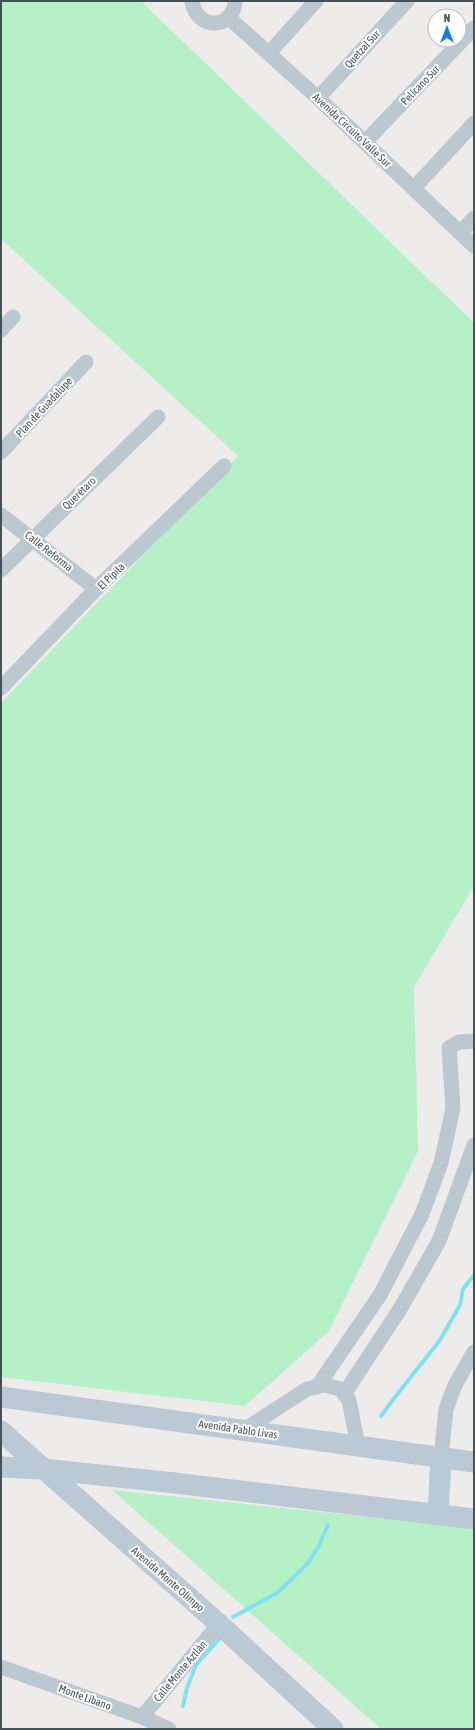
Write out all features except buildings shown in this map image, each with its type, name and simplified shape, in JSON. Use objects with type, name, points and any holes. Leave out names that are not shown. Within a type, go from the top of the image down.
[{"type":"main road","name":"Avenida Pablo Livas","points":[[1,1398],[474,1462]]},
{"type":"main road","name":"Avenida Monte Olimpo","points":[[1,1431],[42,1469],[219,1624],[333,1729]]},
{"type":"main road","points":[[438,1514],[441,1457]]},
{"type":"main road","points":[[1,1467],[42,1469],[175,1483],[474,1519]]},
{"type":"street","points":[[192,1],[196,14],[202,20],[209,23],[216,23],[228,17],[232,12],[235,1]]},
{"type":"street","points":[[269,53],[316,1]]},
{"type":"street","name":"Quetzal Sur","points":[[318,98],[407,1]]},
{"type":"street","name":"Avenida Circuito Valle Sur","points":[[228,17],[318,98],[474,246]]},
{"type":"street","name":"Pelícano Sur","points":[[365,142],[474,28]]},
{"type":"street","points":[[414,188],[474,123]]},
{"type":"street","points":[[460,233],[474,218]]},
{"type":"street","points":[[1,330],[13,317]]},
{"type":"street","name":"Plan de Guadalupe","points":[[1,452],[86,362]]},
{"type":"street","name":"Querétaro","points":[[1,570],[158,417]]},
{"type":"street","name":"El Pípila","points":[[1,688],[96,589],[224,466]]},
{"type":"street","name":"Calle Reforma","points":[[1,514],[96,589]]},
{"type":"street","points":[[317,1387],[380,1295],[422,1214],[441,1163],[453,1108],[449,1048],[459,1042],[474,1041]]},
{"type":"street","points":[[344,1394],[400,1309],[439,1241],[474,1145]]},
{"type":"street","points":[[441,1457],[446,1409],[455,1385],[474,1352]]},
{"type":"street","points":[[244,1430],[308,1389],[324,1385],[341,1390],[349,1400],[358,1446]]},
{"type":"street","name":"Calle Monte Aztlán","points":[[142,1717],[219,1624]]},
{"type":"street","name":"Monte Líbano","points":[[1,1667],[142,1717],[169,1729]]},
{"type":"green space","points":[[1,1],[141,1],[474,323],[474,886],[414,987],[418,1151],[329,1331],[245,1406],[1,1377],[1,703],[238,456],[1,239]]},
{"type":"green space","points":[[112,1490],[474,1528],[474,1729],[381,1729]]},
{"type":"waterway","points":[[381,1416],[440,1340],[460,1305],[463,1289],[474,1275]]},
{"type":"waterway","points":[[233,1617],[277,1593],[308,1563],[319,1545],[328,1525]]},
{"type":"waterway","points":[[183,1706],[187,1688],[196,1665],[220,1638]]}]
